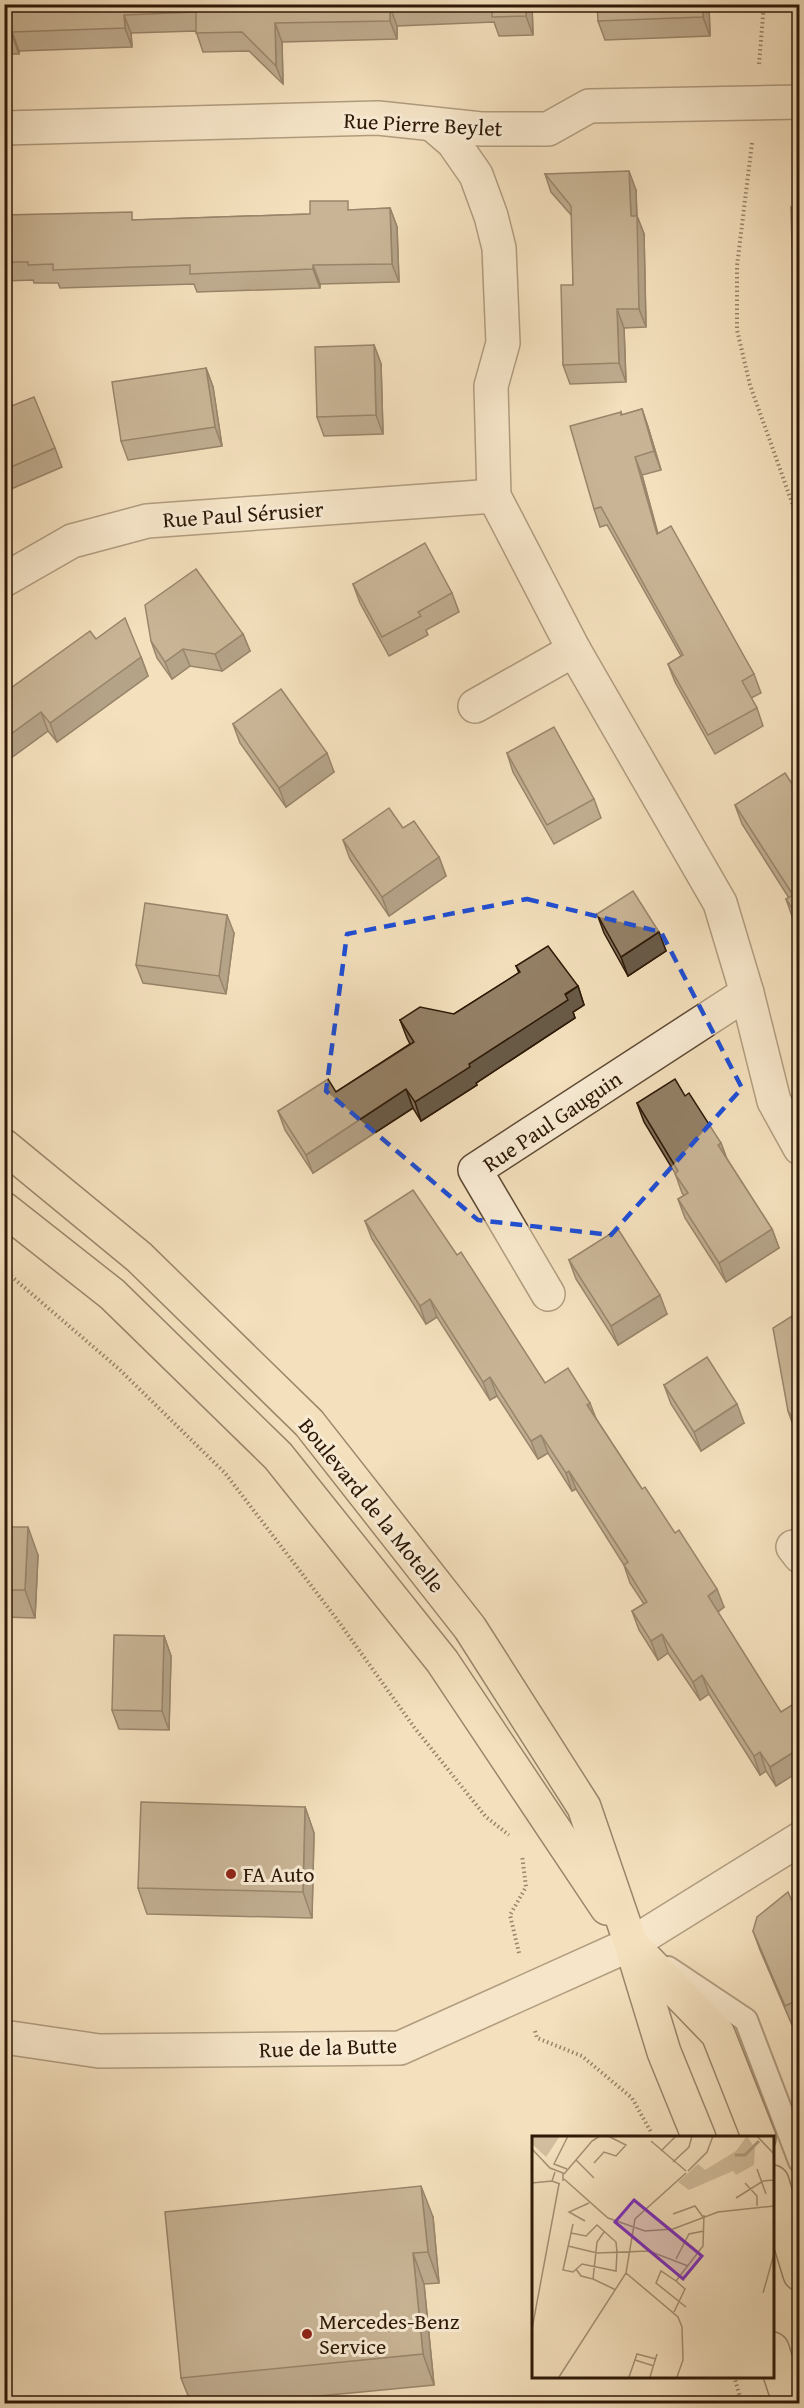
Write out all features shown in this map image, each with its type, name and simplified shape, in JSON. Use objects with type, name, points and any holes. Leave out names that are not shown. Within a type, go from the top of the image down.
[{"type":"main road","name":"Boulevard de la Motelle","points":[[4,1146],[140,1257],[309,1423],[463,1619],[584,1807],[631,1944],[664,2052],[698,2136]]},
{"type":"main road","name":"Boulevard de la Motelle","points":[[4,1209],[112,1294],[278,1456],[442,1661],[631,1944],[718,2034],[758,2136]]},
{"type":"main road","points":[[774,2189],[800,2274]]},
{"type":"main road","points":[[774,2355],[790,2403]]},
{"type":"street","name":"Rue Pierre Beylet","points":[[4,128],[378,118],[481,129],[548,129],[589,106],[800,102]]},
{"type":"street","points":[[432,124],[453,142],[476,175],[491,216],[499,248],[503,343],[491,386],[494,496],[574,650],[720,903],[747,993],[774,1101],[800,1148]]},
{"type":"street","name":"Rue Paul Sérusier","points":[[4,580],[72,541],[147,521],[494,496]]},
{"type":"street","points":[[475,706],[574,650]]},
{"type":"street","name":"Rue Paul Gauguin","points":[[548,1294],[475,1170],[747,993]]},
{"type":"street","name":"Rue de la Butte","points":[[4,2037],[99,2051],[400,2048],[631,1944],[800,1839]]},
{"type":"lane","points":[[631,1944],[746,2020],[800,2161]]},
{"type":"path","points":[[764,4],[756,104],[737,266],[737,330],[750,385],[800,525]]},
{"type":"path","points":[[794,509],[800,509]]},
{"type":"path","points":[[4,1270],[118,1369],[225,1473],[336,1618],[414,1727],[486,1817],[512,1838]]},
{"type":"path","points":[[520,1845],[526,1887],[510,1915],[537,2038],[582,2056],[632,2098],[653,2136]]},
{"type":"path","points":[[735,2378],[742,2403]]},
{"type":"highlighted area","points":[[527,899],[661,932],[742,1088],[611,1235],[478,1220],[326,1091],[347,934]]},
{"type":"building","points":[[4,4],[456,4],[390,7],[390,21],[275,23],[276,66],[242,32],[196,33],[196,12],[124,15],[125,28],[12,32],[12,35],[4,35]]},
{"type":"building","points":[[492,4],[526,4],[526,16],[492,17]]},
{"type":"building","points":[[597,4],[703,4],[703,17],[598,21]]},
{"type":"building","points":[[629,171],[631,216],[637,216],[639,309],[617,309],[619,363],[563,365],[561,285],[573,285],[571,206],[545,174]]},
{"type":"building","points":[[310,201],[348,201],[348,210],[390,208],[392,264],[313,265],[313,269],[190,274],[190,265],[53,270],[53,264],[28,265],[28,262],[4,262],[4,215],[132,212],[132,220],[310,214]]},
{"type":"building","points":[[800,206],[800,402],[796,403],[791,207]]},
{"type":"building","points":[[374,345],[376,415],[317,417],[315,347]]},
{"type":"building","points":[[206,368],[215,427],[121,441],[112,382]]},
{"type":"building","points":[[34,397],[55,448],[4,470],[4,409]]},
{"type":"building","points":[[642,409],[654,451],[635,457],[657,534],[671,526],[754,674],[742,681],[757,708],[708,735],[668,664],[683,655],[601,507],[594,509],[570,426],[621,412],[621,415]]},
{"type":"building","points":[[425,543],[452,593],[418,612],[421,616],[382,637],[353,584]]},
{"type":"building","points":[[196,569],[243,634],[215,654],[183,649],[165,662],[151,641],[145,605]]},
{"type":"building","points":[[125,618],[141,657],[50,723],[41,712],[4,739],[4,693],[90,631],[96,639]]},
{"type":"building","points":[[281,689],[327,753],[279,788],[233,724]]},
{"type":"building","points":[[554,727],[594,799],[547,825],[507,753]]},
{"type":"building","points":[[785,773],[800,796],[800,920],[786,899],[793,895],[735,805]]},
{"type":"building","points":[[389,808],[403,828],[414,821],[439,857],[382,897],[343,840]]},
{"type":"building","points":[[633,891],[659,932],[621,957],[597,914]]},
{"type":"building","points":[[145,903],[227,915],[219,976],[136,965]]},
{"type":"building","points":[[548,946],[578,986],[565,994],[568,1000],[415,1102],[406,1089],[306,1155],[278,1111],[328,1079],[336,1092],[414,1042],[400,1020],[420,1007],[454,1014],[520,972],[516,966]]},
{"type":"building","points":[[675,1079],[685,1096],[689,1093],[721,1143],[718,1145],[772,1229],[719,1263],[678,1199],[688,1193],[675,1174],[678,1171],[637,1103]]},
{"type":"building","points":[[413,1190],[457,1255],[461,1252],[545,1383],[568,1368],[590,1403],[587,1405],[642,1489],[645,1487],[675,1533],[679,1530],[717,1589],[708,1596],[781,1712],[792,1705],[800,1716],[800,1748],[770,1767],[760,1752],[754,1756],[702,1675],[693,1682],[662,1634],[651,1641],[632,1611],[647,1602],[624,1565],[628,1562],[569,1471],[566,1473],[541,1435],[531,1441],[490,1377],[483,1382],[430,1299],[420,1306],[365,1221]]},
{"type":"building","points":[[618,1229],[660,1295],[611,1326],[569,1260]]},
{"type":"building","points":[[800,1311],[800,1428],[788,1411],[773,1328]]},
{"type":"building","points":[[707,1357],[737,1404],[694,1432],[664,1385]]},
{"type":"building","points":[[4,1527],[28,1527],[25,1590],[4,1590]]},
{"type":"building","points":[[114,1635],[164,1636],[162,1711],[112,1710]]},
{"type":"building","name":"FA Auto","points":[[141,1802],[305,1807],[303,1892],[138,1888]]},
{"type":"building","points":[[788,1892],[800,1919],[800,1999],[785,2006],[753,1931],[757,1917]]},
{"type":"building","name":"Mercedes-Benz Service","points":[[421,2186],[428,2252],[413,2253],[423,2354],[181,2378],[165,2212]]},
{"type":"place","name":"FA Auto","points":[[231,1874]]},
{"type":"place","name":"Mercedes-Benz Service","points":[[307,2334]]}]
